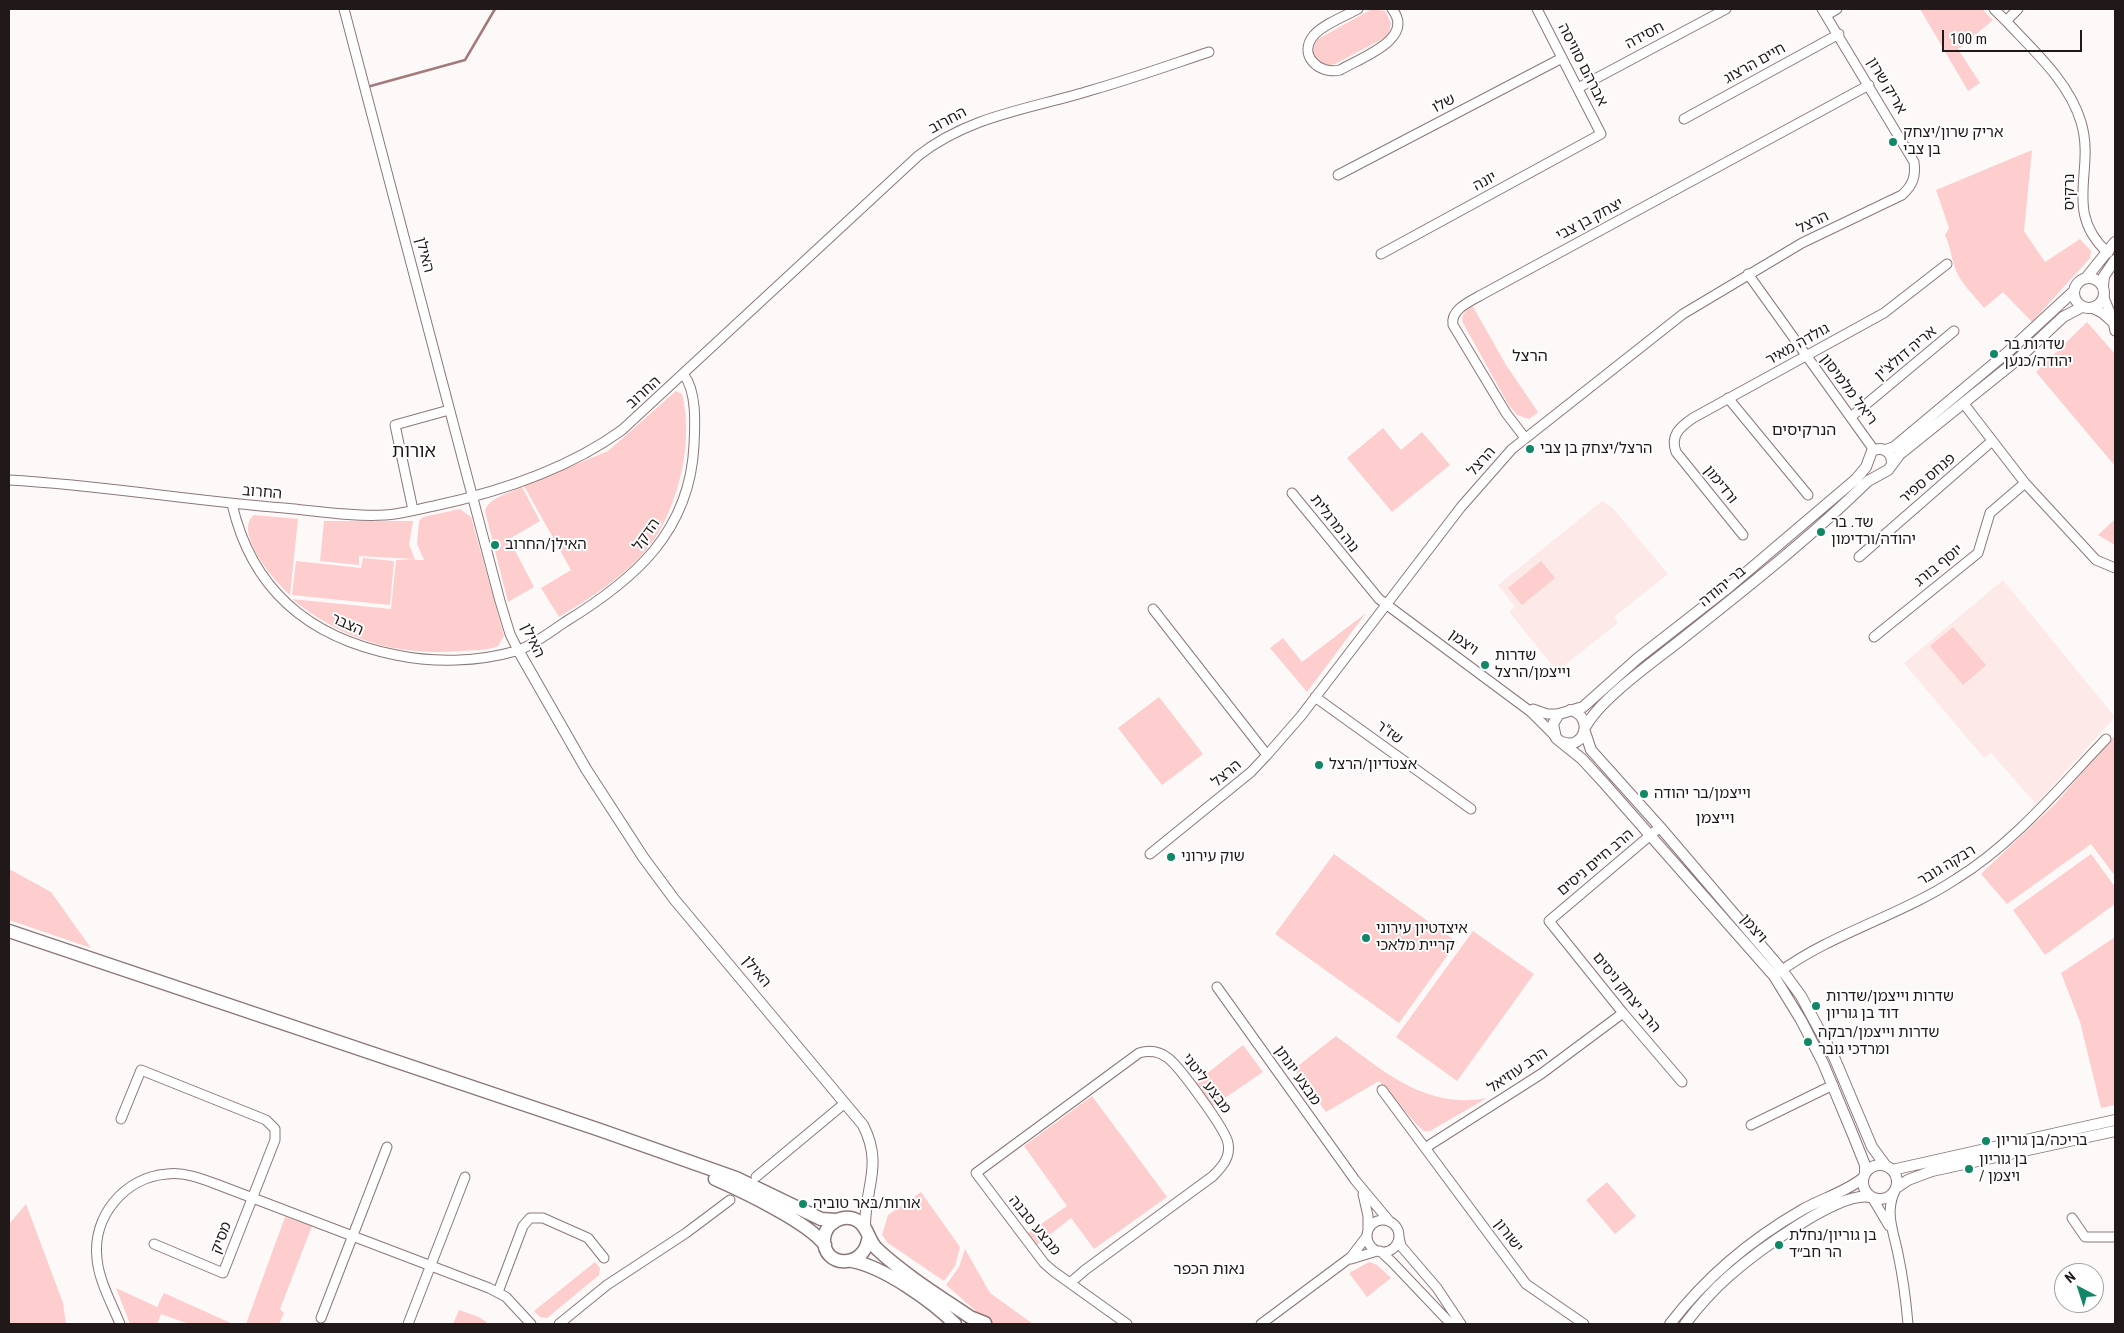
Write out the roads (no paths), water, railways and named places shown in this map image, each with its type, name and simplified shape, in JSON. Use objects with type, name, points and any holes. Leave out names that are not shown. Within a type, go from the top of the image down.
[{"type":"main road","points":[[9,931],[600,1130],[736,1178],[821,1219],[858,1221],[866,1234],[894,1262],[957,1308],[977,1321],[987,1324]]},
{"type":"main road","points":[[600,1130],[733,1187],[802,1225],[820,1238],[832,1256],[844,1262],[852,1261],[870,1265],[919,1296],[955,1324]]},
{"type":"main road","points":[[824,1245],[826,1231],[841,1219]]},
{"type":"main road","points":[[852,1261],[863,1254],[866,1234]]},
{"type":"street","name":"האילן","points":[[344,9],[505,617],[518,650],[594,782],[643,857],[674,899],[863,1125],[872,1145],[874,1171],[868,1194],[866,1234]]},
{"type":"street","points":[[1358,9],[1313,36],[1308,50],[1313,64],[1318,68],[1332,72],[1340,70],[1392,40],[1398,27],[1397,10]]},
{"type":"street","name":"אברהם סוויסה","points":[[1537,9],[1602,134]]},
{"type":"street","name":"חסידה","points":[[1578,88],[1726,9]]},
{"type":"street","points":[[1824,12],[1837,9]]},
{"type":"street","name":"נרקיס","points":[[1994,9],[2066,89],[2082,124],[2085,149],[2084,217],[2093,236],[2111,256]]},
{"type":"street","points":[[2006,21],[2018,9]]},
{"type":"street","name":"אריק שרון","points":[[1824,12],[1839,34],[1914,162],[1914,181]]},
{"type":"street","name":"חיים הרצוג","points":[[1684,119],[1839,34]]},
{"type":"street","name":"החרוב","points":[[9,480],[232,504],[370,515],[413,510],[473,498],[509,486],[596,448],[622,430],[684,375],[918,156],[942,138],[966,126],[1006,112],[1093,90],[1209,52]]},
{"type":"street","name":"שלו","points":[[1338,175],[1562,58]]},
{"type":"street","name":"יצחק בן צבי","points":[[1525,438],[1506,413],[1453,325],[1452,319],[1456,311],[1483,294],[1869,85]]},
{"type":"street","name":"יונה","points":[[1381,254],[1602,134]]},
{"type":"street","name":"הרצל","points":[[1150,854],[1251,772],[1267,755],[1315,697],[1384,604],[1461,507],[1492,470],[1525,438],[1683,314],[1748,274],[1802,244],[1902,195],[1914,181]]},
{"type":"street","points":[[2114,328],[2104,298],[2103,286],[2104,276],[2115,242]]},
{"type":"street","points":[[2104,298],[2099,305],[2063,318],[1964,404],[1892,463],[1888,470],[1880,473],[1873,472],[1867,463],[1868,455],[1874,450],[1886,450],[1900,442],[2009,351],[2074,291],[2078,283],[2111,256]]},
{"type":"street","name":"גולדה מאיר","points":[[1676,452],[1673,442],[1676,433],[1683,425],[1884,312],[1947,264]]},
{"type":"street","name":"ריאל מלמיסון","points":[[1748,274],[1806,357],[1852,416],[1874,450]]},
{"type":"street","points":[[2086,278],[2096,280],[2103,286]]},
{"type":"street","points":[[2074,291],[2075,300],[2087,308],[2106,315],[2114,328]]},
{"type":"street","name":"אריה דולצ'ין","points":[[1852,416],[1954,331]]},
{"type":"street","name":"הדקל","points":[[518,650],[611,593],[641,566],[666,536],[685,495],[692,468],[694,438],[692,395],[690,384],[684,375]]},
{"type":"street","points":[[1728,398],[1808,495]]},
{"type":"street","points":[[1964,404],[2025,483],[2096,560],[2115,568]]},
{"type":"street","points":[[413,510],[395,426],[449,410]]},
{"type":"street","name":"פנחס ספיר","points":[[1859,557],[1992,441]]},
{"type":"street","points":[[1886,450],[1892,463]]},
{"type":"street","name":"ורדימון","points":[[1676,452],[1743,536]]},
{"type":"street","name":"בר יהודה","points":[[1570,710],[1583,707],[1638,658],[1728,587],[1856,480],[1867,463]]},
{"type":"street","name":"בר יהודה","points":[[1586,729],[1600,707],[1736,596],[1880,473]]},
{"type":"street","name":"יוסף בורג","points":[[1874,638],[1978,553],[1990,513],[2025,483]]},
{"type":"street","name":"נוה מרגלית","points":[[1292,493],[1354,571],[1384,604]]},
{"type":"street","name":"הצבר","points":[[232,504],[243,542],[262,577],[293,610],[339,639],[381,652],[418,659],[468,659],[518,650]]},
{"type":"street","name":"ויצמן","points":[[1384,604],[1544,722],[1558,740],[1582,759],[1801,996],[1822,1032],[1847,1084],[1872,1147],[1880,1160],[1889,1168]]},
{"type":"street","points":[[1153,609],[1267,755]]},
{"type":"street","name":"שז\"ר","points":[[1315,697],[1471,809]]},
{"type":"street","name":"ויצמן","points":[[1524,706],[1547,714],[1558,714]]},
{"type":"street","points":[[1570,710],[1581,715],[1586,729],[1579,741],[1572,744],[1558,740],[1553,724],[1558,714],[1570,710]]},
{"type":"street","name":"ויצמן","points":[[1586,729],[1592,750],[1660,827],[1778,973],[1833,1085],[1864,1165],[1864,1176]]},
{"type":"street","name":"רבקה גובר","points":[[1778,973],[1803,955],[1932,893],[1976,866],[2007,841],[2106,739]]},
{"type":"street","name":"הרב חיים ניסים","points":[[1550,921],[1660,827]]},
{"type":"street","name":"הרב יצחק ניסים","points":[[1550,921],[1682,1082]]},
{"type":"street","name":"מבצע יונתן","points":[[1217,987],[1355,1180],[1390,1222]]},
{"type":"street","name":"הרב עוזיאל","points":[[1425,1148],[1540,1074],[1623,1012]]},
{"type":"street","name":"מבצע ליטני","points":[[976,1173],[1139,1053],[1146,1051],[1161,1054],[1175,1064],[1221,1127],[1228,1144],[1225,1161],[1213,1176],[1084,1270],[1070,1283]]},
{"type":"street","points":[[121,1119],[141,1070],[266,1120],[275,1129],[275,1140],[252,1198]]},
{"type":"street","points":[[1751,1125],[1833,1085]]},
{"type":"street","name":"ישורון","points":[[1382,1090],[1526,1284],[1584,1324]]},
{"type":"street","points":[[756,1177],[845,1103]]},
{"type":"street","points":[[1670,1324],[1700,1288],[1738,1252],[1789,1217],[1825,1197],[1848,1188],[1864,1176],[1872,1167],[1889,1168],[2115,1120]]},
{"type":"street","points":[[1685,1324],[1728,1277],[1771,1244],[1830,1208],[1854,1198],[1884,1199],[1908,1180],[1932,1171],[2115,1131]]},
{"type":"street","points":[[321,1318],[387,1147]]},
{"type":"street","points":[[1889,1168],[1897,1178],[1889,1210],[1908,1324]]},
{"type":"street","name":"מבצע סבנה","points":[[976,1173],[1036,1254],[1053,1271],[1127,1324]]},
{"type":"street","points":[[120,1324],[99,1271],[96,1248],[106,1214],[122,1193],[145,1178],[178,1174],[203,1179],[498,1292],[513,1303],[531,1324]]},
{"type":"street","points":[[1864,1176],[1864,1191],[1872,1198],[1894,1238]]},
{"type":"street","points":[[408,1324],[465,1177]]},
{"type":"street","name":"מבצע יונתן","points":[[1355,1180],[1366,1205],[1367,1234]]},
{"type":"street","name":"האילן","points":[[841,1219],[854,1214],[868,1194]]},
{"type":"street","name":"מסיק","points":[[154,1244],[224,1273],[252,1198]]},
{"type":"street","points":[[559,1324],[614,1280],[680,1237],[730,1200]]},
{"type":"street","points":[[498,1292],[523,1226],[530,1218],[543,1218],[588,1238],[604,1258]]},
{"type":"street","points":[[2072,1218],[2086,1237],[2115,1237]]},
{"type":"street","points":[[1261,1324],[1351,1257],[1377,1221],[1390,1222],[1396,1227],[1401,1246],[1437,1288],[1461,1324]]},
{"type":"street","points":[[1367,1234],[1370,1245],[1392,1262],[1451,1324]]},
{"type":"street","points":[[1336,1269],[1351,1259],[1391,1249],[1399,1237]]},
{"type":"waterway","points":[[367,87],[465,60],[495,9]]},
{"type":"place","name":"אריק שרון/יצחק בן צבי","points":[[1893,142]]},
{"type":"place","name":"שדרות בר יהודה/כנען","points":[[1994,354]]},
{"type":"place","name":"הרצל/יצחק בן צבי","points":[[1530,449]]},
{"type":"place","name":"שד. בר יהודה/ורדימון","points":[[1821,532]]},
{"type":"place","name":"האילן/החרוב","points":[[495,545]]},
{"type":"place","name":"שדרות וייצמן/הרצל","points":[[1485,665]]},
{"type":"place","name":"אצטדיון/הרצל","points":[[1319,765]]},
{"type":"place","name":"וייצמן/בר יהודה","points":[[1644,794]]},
{"type":"place","name":"שוק עירוני","points":[[1171,857]]},
{"type":"place","name":"איצדטיון עירוני קריית מלאכי","points":[[1366,938]]},
{"type":"place","name":"שדרות וייצמן/שדרות דוד בן גוריון","points":[[1816,1006]]},
{"type":"place","name":"שדרות וייצמן/רבקה ומרדכי גובר","points":[[1808,1042]]},
{"type":"place","name":"בריכה/בן גוריון","points":[[1986,1141]]},
{"type":"place","name":"בן גוריון / ויצמן","points":[[1969,1169]]},
{"type":"place","name":"אורות/באר טוביה","points":[[803,1204]]},
{"type":"place","name":"בן גוריון/נחלת הר חב״ד","points":[[1779,1245]]},
{"type":"district","name":"הרצל","points":[[1530,357]]},
{"type":"district","name":"הנרקיסים","points":[[1804,431]]},
{"type":"district","name":"אורות","points":[[414,452]]},
{"type":"district","name":"וייצמן","points":[[1715,819]]},
{"type":"district","name":"נאות הכפר","points":[[1209,1270]]}]
